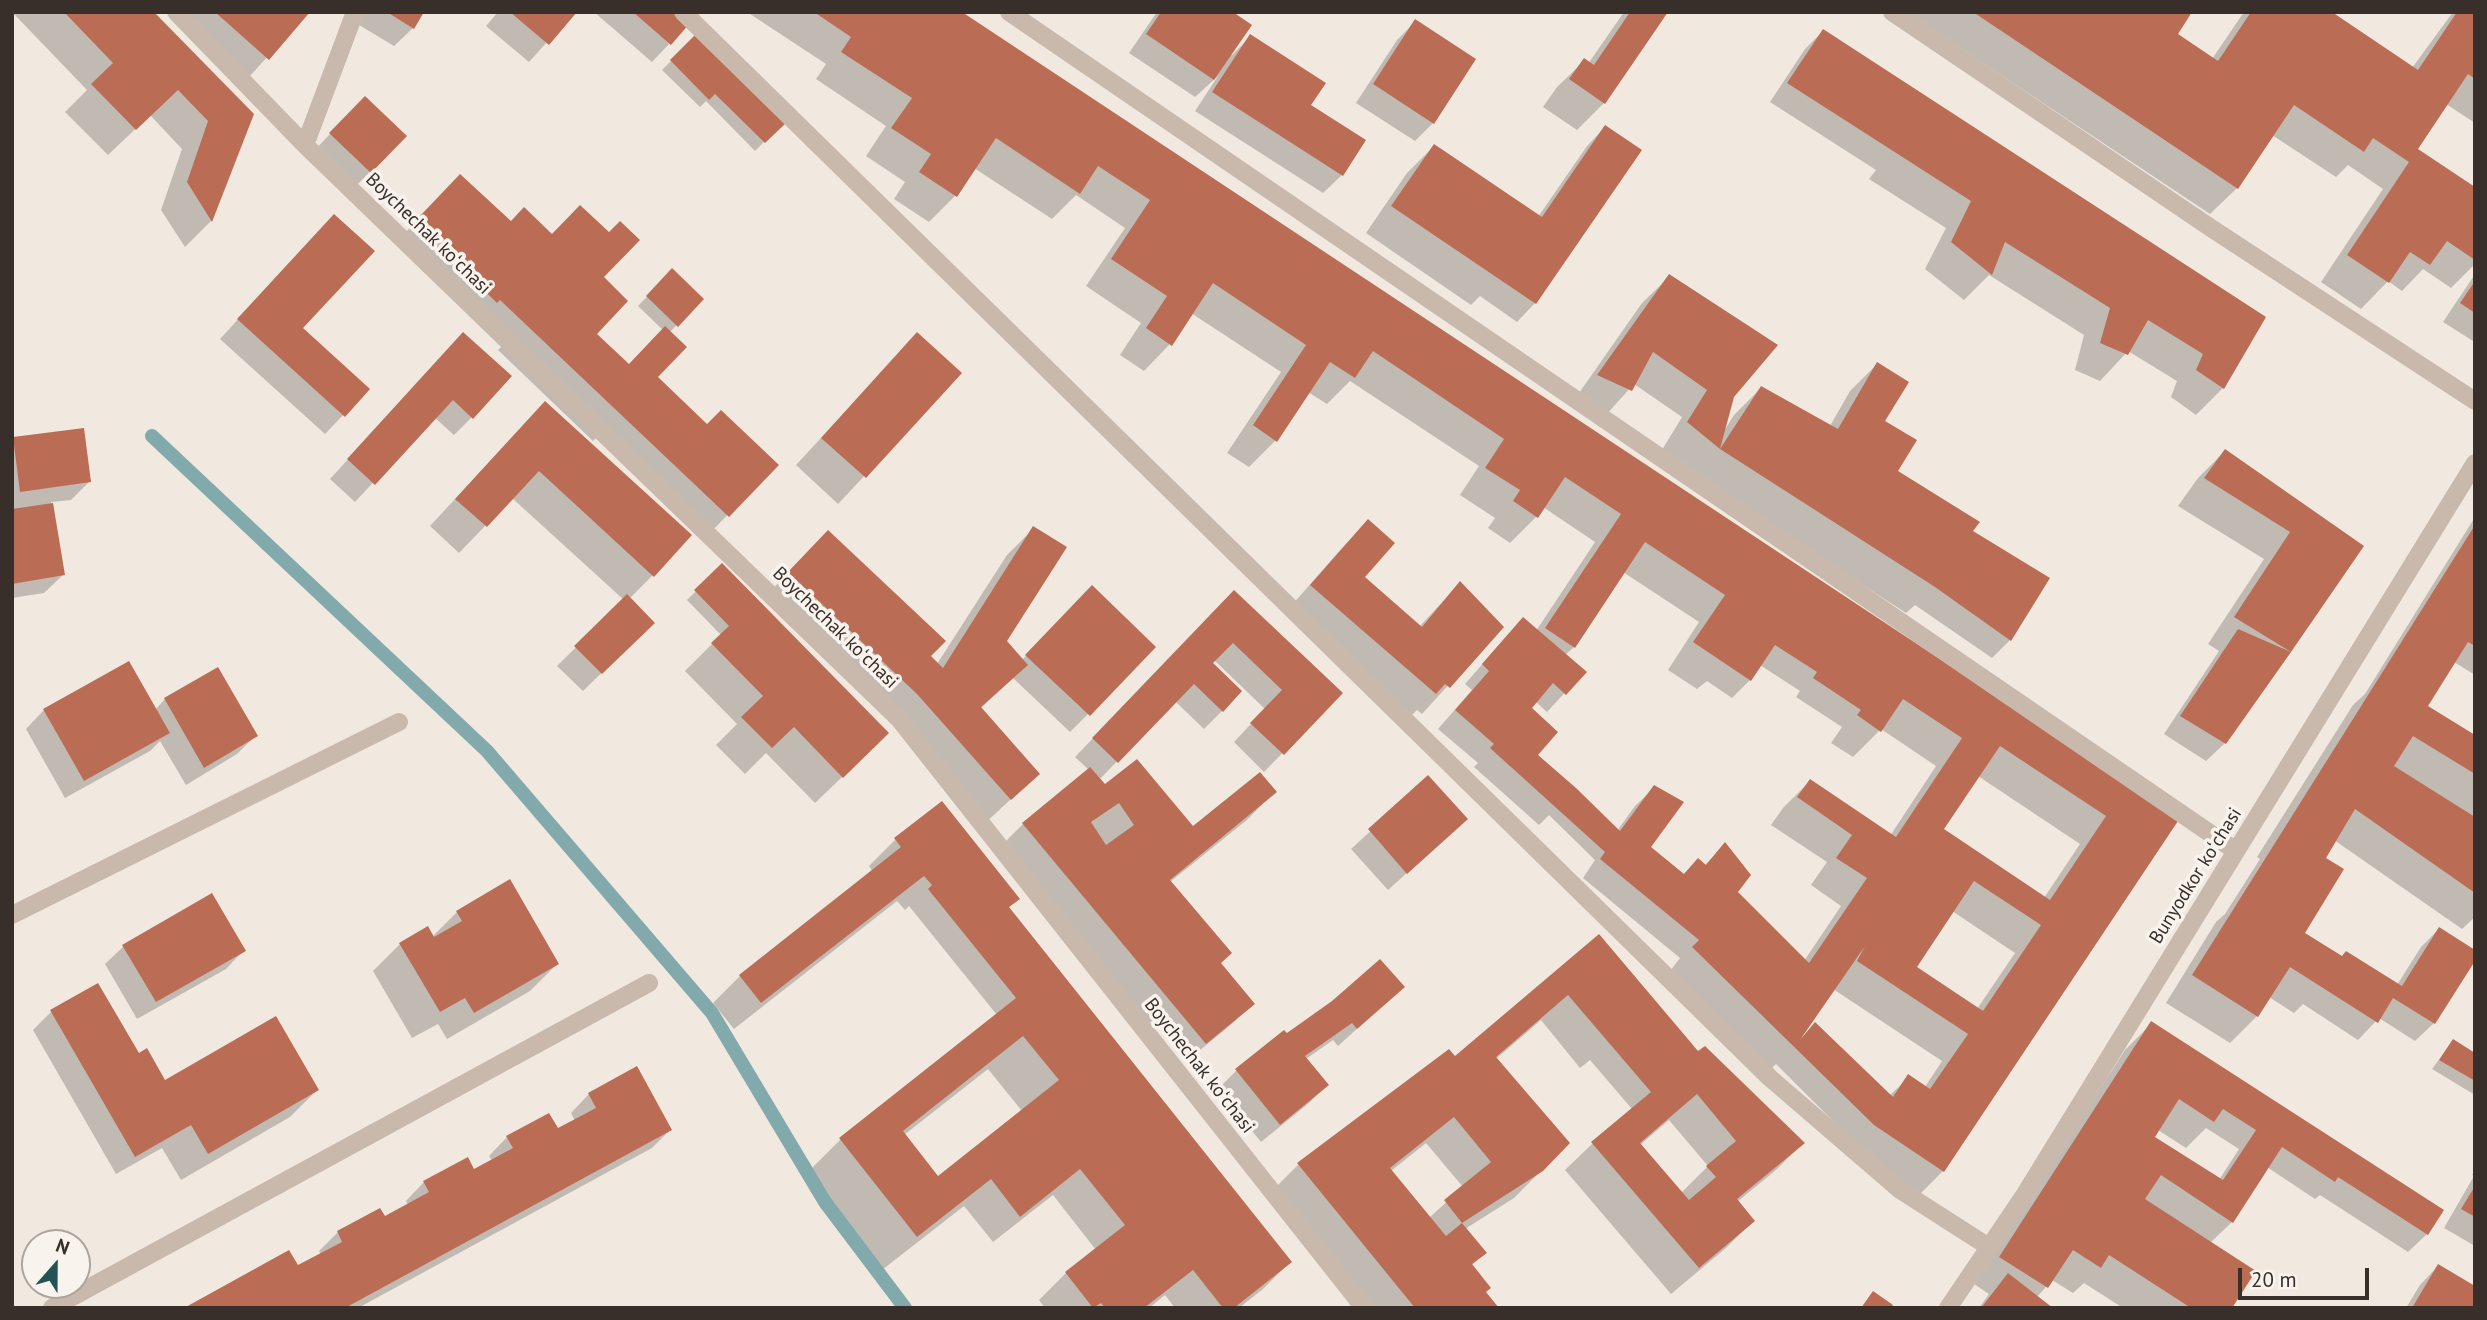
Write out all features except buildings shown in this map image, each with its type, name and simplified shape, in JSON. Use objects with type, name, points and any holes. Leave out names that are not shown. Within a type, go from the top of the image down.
[{"type":"street","name":"Boychechak koʻchasi","points":[[176,12],[306,145],[899,719],[1364,1308]]},
{"type":"street","points":[[306,145],[355,12]]},
{"type":"street","points":[[683,12],[1770,1078],[1900,1190],[1989,1247]]},
{"type":"street","points":[[1009,12],[2236,851]]},
{"type":"street","points":[[1892,12],[2143,183],[2475,401]]},
{"type":"street","name":"Bunyodkor koʻchasi","points":[[1948,1308],[2025,1194],[2475,463]]},
{"type":"street","points":[[12,915],[399,722]]},
{"type":"street","points":[[52,1308],[649,983]]},
{"type":"waterway","points":[[152,436],[487,751],[712,1013],[825,1202],[905,1308]]}]
